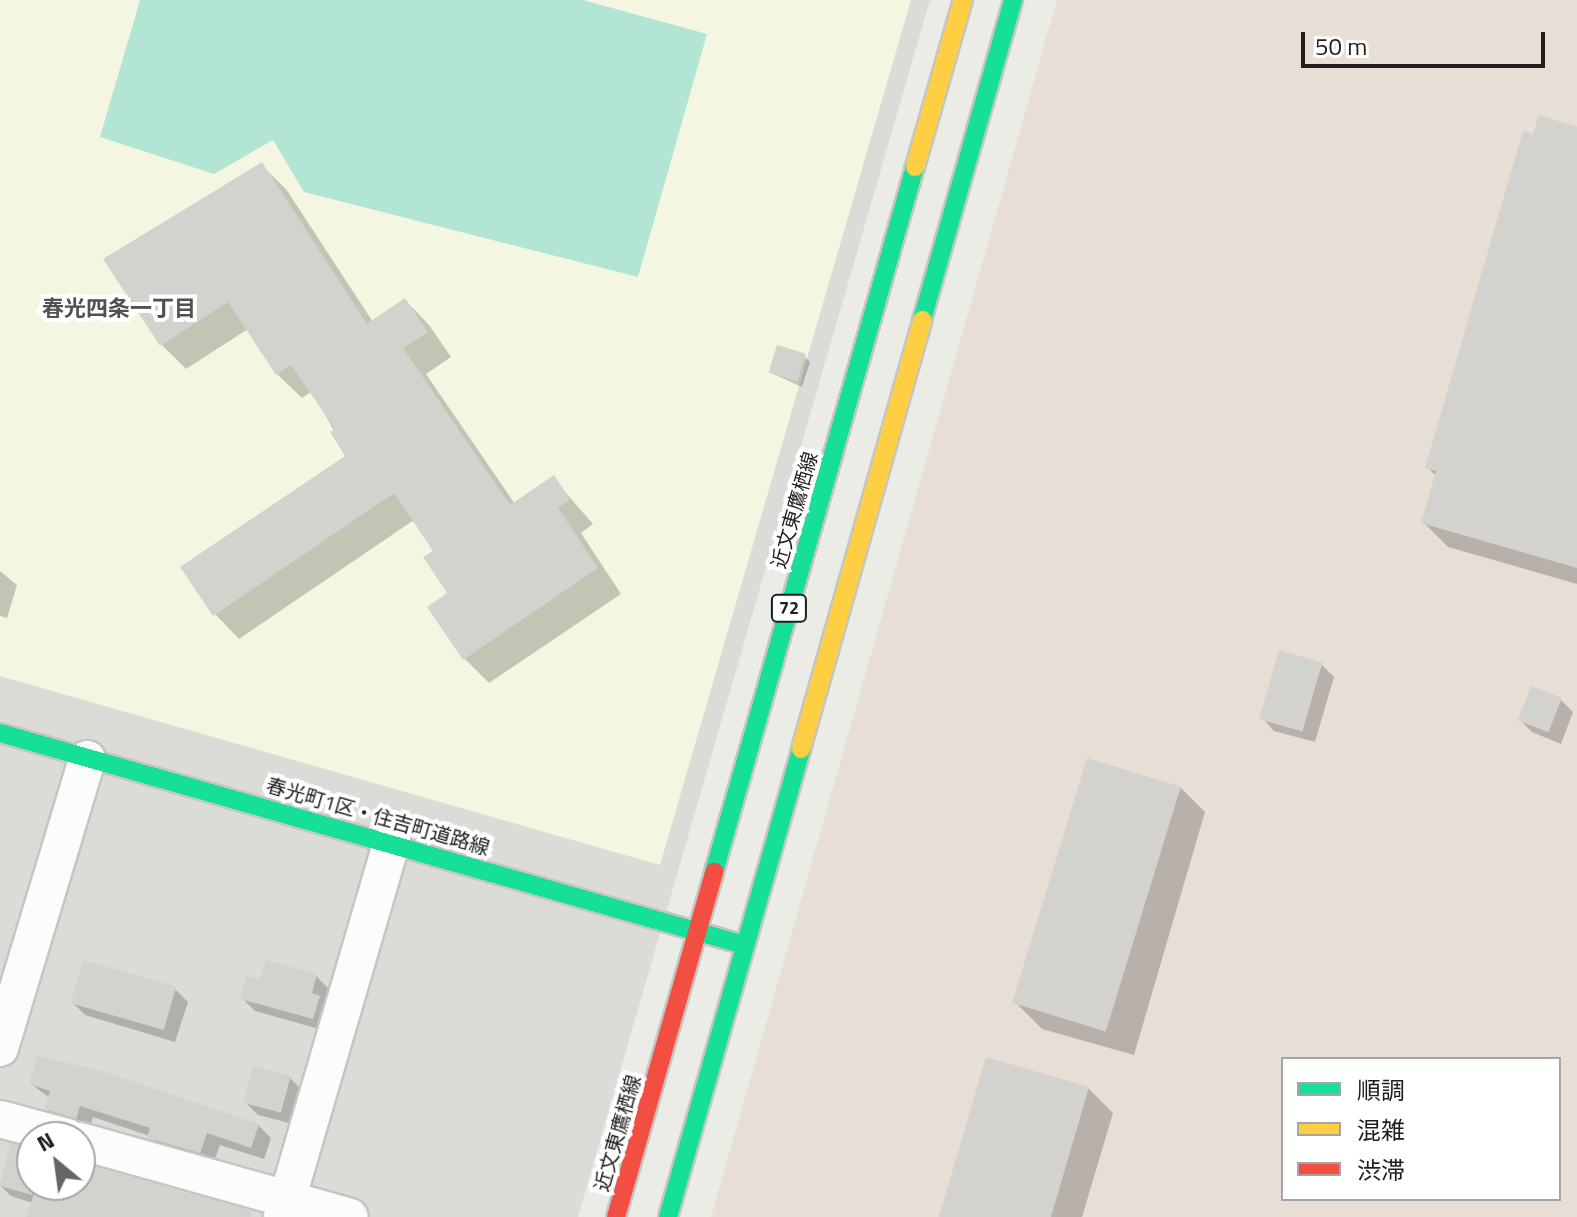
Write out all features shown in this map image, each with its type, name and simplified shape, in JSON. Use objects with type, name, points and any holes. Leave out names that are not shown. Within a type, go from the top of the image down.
[{"type":"main road","name":"近文東鷹栖線","points":[[616,1217],[963,0]]},
{"type":"main road","name":"72","points":[[668,1217],[1013,0]]},
{"type":"main road","name":"春光町1区・住吉町道路線","points":[[0,733],[392,841],[744,945]]},
{"type":"street","points":[[0,1048],[87,759]]},
{"type":"street","points":[[285,1208],[392,841]]},
{"type":"street","points":[[96,1146],[285,1208],[350,1217]]},
{"type":"shaded area","points":[[0,0],[930,0],[578,1217],[0,1217]]},
{"type":"shaded area","points":[[0,0],[911,0],[660,865],[0,676]]},
{"type":"shaded area","points":[[1057,0],[1577,0],[1577,1217],[711,1217]]},
{"type":"green space","points":[[140,0],[583,0],[707,34],[638,277],[304,192],[273,140],[214,174],[100,137]]},
{"type":"building","points":[[1539,115],[1577,127],[1577,568],[1421,523],[1436,471],[1425,468],[1523,131],[1533,134]]},
{"type":"building","points":[[262,162],[367,324],[405,298],[428,332],[403,348],[510,505],[554,475],[570,499],[558,508],[598,568],[463,660],[427,607],[447,593],[423,557],[433,551],[394,493],[213,616],[180,567],[345,456],[330,432],[335,429],[291,365],[276,375],[228,302],[160,346],[103,259]]},
{"type":"building","points":[[777,345],[806,354],[797,382],[769,373]]},
{"type":"building","points":[[1279,650],[1322,662],[1302,732],[1259,719]]},
{"type":"building","points":[[1531,686],[1562,698],[1549,732],[1518,721]]},
{"type":"building","points":[[1087,758],[1181,787],[1106,1031],[1012,1003]]},
{"type":"building","points":[[83,960],[176,987],[164,1030],[71,1003]]},
{"type":"building","points":[[266,960],[317,974],[312,993],[320,996],[313,1019],[240,999],[246,976],[260,980]]},
{"type":"building","points":[[37,1056],[102,1071],[259,1124],[251,1148],[207,1133],[200,1153],[147,1138],[150,1128],[80,1106],[76,1119],[45,1109],[50,1091],[29,1084]]},
{"type":"building","points":[[986,1057],[1089,1087],[1051,1217],[939,1217]]},
{"type":"building","points":[[253,1066],[291,1076],[281,1113],[243,1103]]},
{"type":"building","points":[[10,1143],[16,1145],[16,1190],[0,1186]]},
{"type":"building","points":[[96,1168],[252,1211],[251,1217],[26,1217],[32,1201],[96,1201]]},
{"type":"traffic: fast","points":[[922,320],[1013,0]]},
{"type":"traffic: fast","points":[[714,872],[915,167]]},
{"type":"traffic: fast","points":[[0,733],[744,945]]},
{"type":"traffic: fast","points":[[668,1217],[801,749]]},
{"type":"traffic: slow","points":[[915,167],[963,0]]},
{"type":"traffic: slow","points":[[801,749],[922,320]]},
{"type":"traffic: jam","points":[[616,1217],[714,872]]},
{"type":"district","name":"春光四条一丁目","points":[[119,309]]}]
